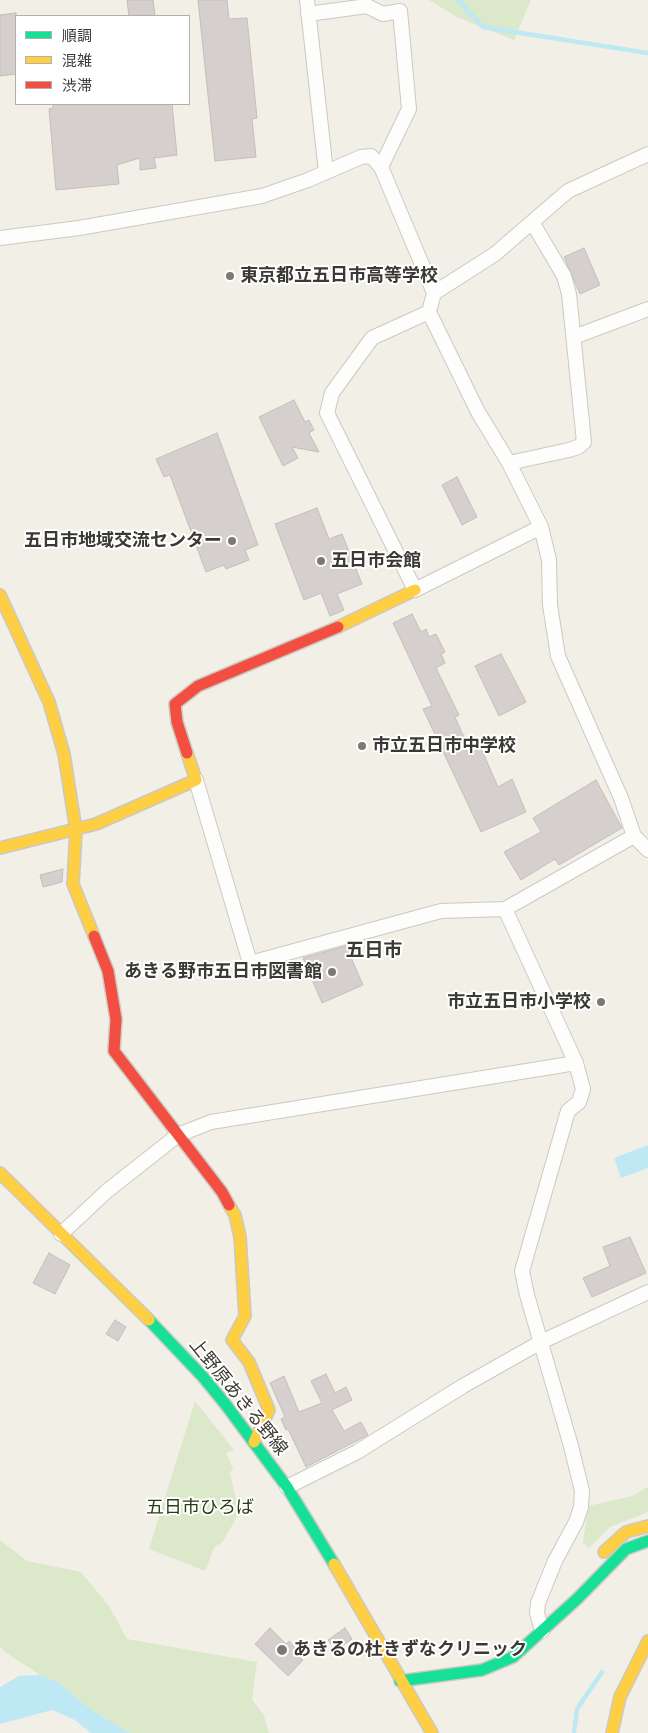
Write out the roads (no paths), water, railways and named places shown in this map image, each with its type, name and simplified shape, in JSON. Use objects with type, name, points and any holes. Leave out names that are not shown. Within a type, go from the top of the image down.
[{"type":"street","points":[[326,172],[307,7],[367,6],[382,14],[400,11],[410,109],[381,168]]},
{"type":"street","points":[[434,293],[495,254],[568,190],[648,154]]},
{"type":"street","points":[[0,238],[79,228],[262,196],[326,172],[361,156],[371,156],[381,168],[434,293],[430,312],[478,412],[509,463],[541,527],[549,560],[550,605],[558,656],[621,798],[634,836],[648,850]]},
{"type":"street","points":[[509,463],[569,450],[578,447],[584,442],[574,337],[564,276],[532,222]]},
{"type":"street","points":[[574,337],[648,308]]},
{"type":"street","points":[[415,590],[328,413],[332,393],[372,338],[430,312]]},
{"type":"street","points":[[541,527],[318,636],[198,686],[175,704],[177,722],[250,962],[441,911],[505,909],[634,836]]},
{"type":"street","points":[[0,595],[6,627],[49,702],[64,754],[76,830],[73,884],[108,971],[116,1019],[114,1051],[222,1192],[235,1215],[240,1237],[245,1316],[232,1340],[249,1362],[269,1410],[254,1442]]},
{"type":"street","points":[[0,848],[96,824],[196,780]]},
{"type":"street","points":[[505,909],[576,1063],[583,1089],[579,1102],[568,1111],[522,1271],[582,1492],[582,1507],[555,1561],[538,1603],[537,1613],[542,1631]]},
{"type":"street","points":[[61,1234],[107,1191],[178,1135],[211,1122],[576,1063]]},
{"type":"street","name":"上野原あきる野線","points":[[0,1173],[204,1378],[254,1442],[287,1487],[329,1555],[400,1681],[432,1733]]},
{"type":"street","points":[[287,1487],[357,1452],[463,1386],[541,1342],[648,1292]]},
{"type":"street","points":[[542,1631],[570,1592],[609,1546],[626,1532],[648,1526]]},
{"type":"street","points":[[400,1681],[496,1666],[513,1657],[578,1599],[626,1549],[648,1541]]},
{"type":"street","points":[[612,1733],[617,1706],[648,1641]]},
{"type":"street","points":[[631,1676],[648,1657]]},
{"type":"water","points":[[648,1145],[648,1168],[621,1178],[614,1158]]},
{"type":"water","points":[[40,1675],[58,1682],[89,1708],[130,1733],[91,1733],[75,1720],[52,1710],[0,1724],[0,1687],[19,1676]]},
{"type":"waterway","points":[[458,0],[483,27],[648,53]]},
{"type":"waterway","points":[[574,1733],[577,1709],[602,1672]]},
{"type":"place","name":"東京都立五日市高等学校","points":[[230,276]]},
{"type":"place","name":"五日市地域交流センター","points":[[232,541]]},
{"type":"place","name":"五日市会館","points":[[321,561]]},
{"type":"place","name":"市立五日市中学校","points":[[362,746]]},
{"type":"place","name":"あきる野市五日市図書館","points":[[332,972]]},
{"type":"place","name":"市立五日市小学校","points":[[601,1002]]},
{"type":"place","name":"あきるの杜きずなクリニック","points":[[282,1650]]},
{"type":"district","name":"五日市","points":[[374,951]]},
{"type":"park label","name":"五日市ひろば","points":[[200,1508]]}]
